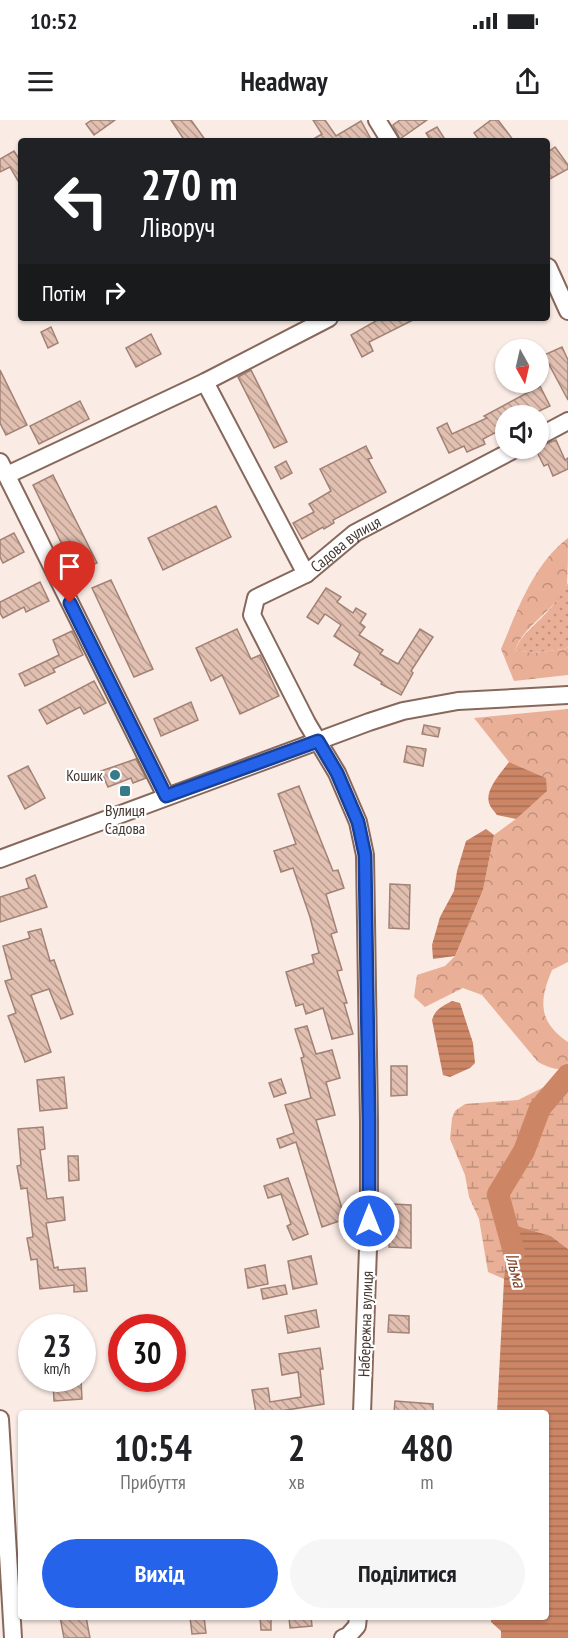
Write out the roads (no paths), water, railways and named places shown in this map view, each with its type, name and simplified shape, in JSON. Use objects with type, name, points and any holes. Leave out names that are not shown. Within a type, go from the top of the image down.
[{"type":"street","points":[[377,120],[388,138]]},
{"type":"street","points":[[550,271],[568,311]]},
{"type":"street","points":[[166,796],[3,468],[205,382],[323,321]]},
{"type":"street","name":"Садова вулиця","points":[[205,382],[306,574],[355,533],[496,459]]},
{"type":"street","points":[[549,431],[568,421]]},
{"type":"street","name":"Набережна вулиця","points":[[306,574],[256,598],[252,615],[337,773],[358,822],[365,855],[369,1154],[362,1410]]},
{"type":"street","points":[[0,859],[166,796],[403,711],[458,701],[568,695]]},
{"type":"street","points":[[0,1419],[8,1632]]},
{"type":"street","points":[[343,1638],[357,1626],[358,1620]]},
{"type":"water","points":[[509,762],[546,778],[547,791],[516,819],[497,815],[491,808],[488,798],[489,792]]},
{"type":"water","points":[[486,829],[494,835],[483,890],[455,956],[433,959],[432,945],[440,917],[454,891],[466,841]]},
{"type":"water","points":[[452,1001],[460,1003],[473,1043],[475,1063],[470,1068],[450,1077],[443,1075],[432,1020],[437,1010]]},
{"type":"water","points":[[507,1223],[551,1236],[568,1249],[568,1638],[501,1638],[501,1631],[491,1622],[491,1620],[549,1620],[549,1410],[497,1410]]},
{"type":"waterway","name":"Ільма","points":[[514,1252],[498,1194],[524,1151],[540,1108],[568,1075]]},
{"type":"place","name":"Кошик","points":[[115,775]]},
{"type":"place","name":"Вулиця Садова","points":[[125,791]]}]
